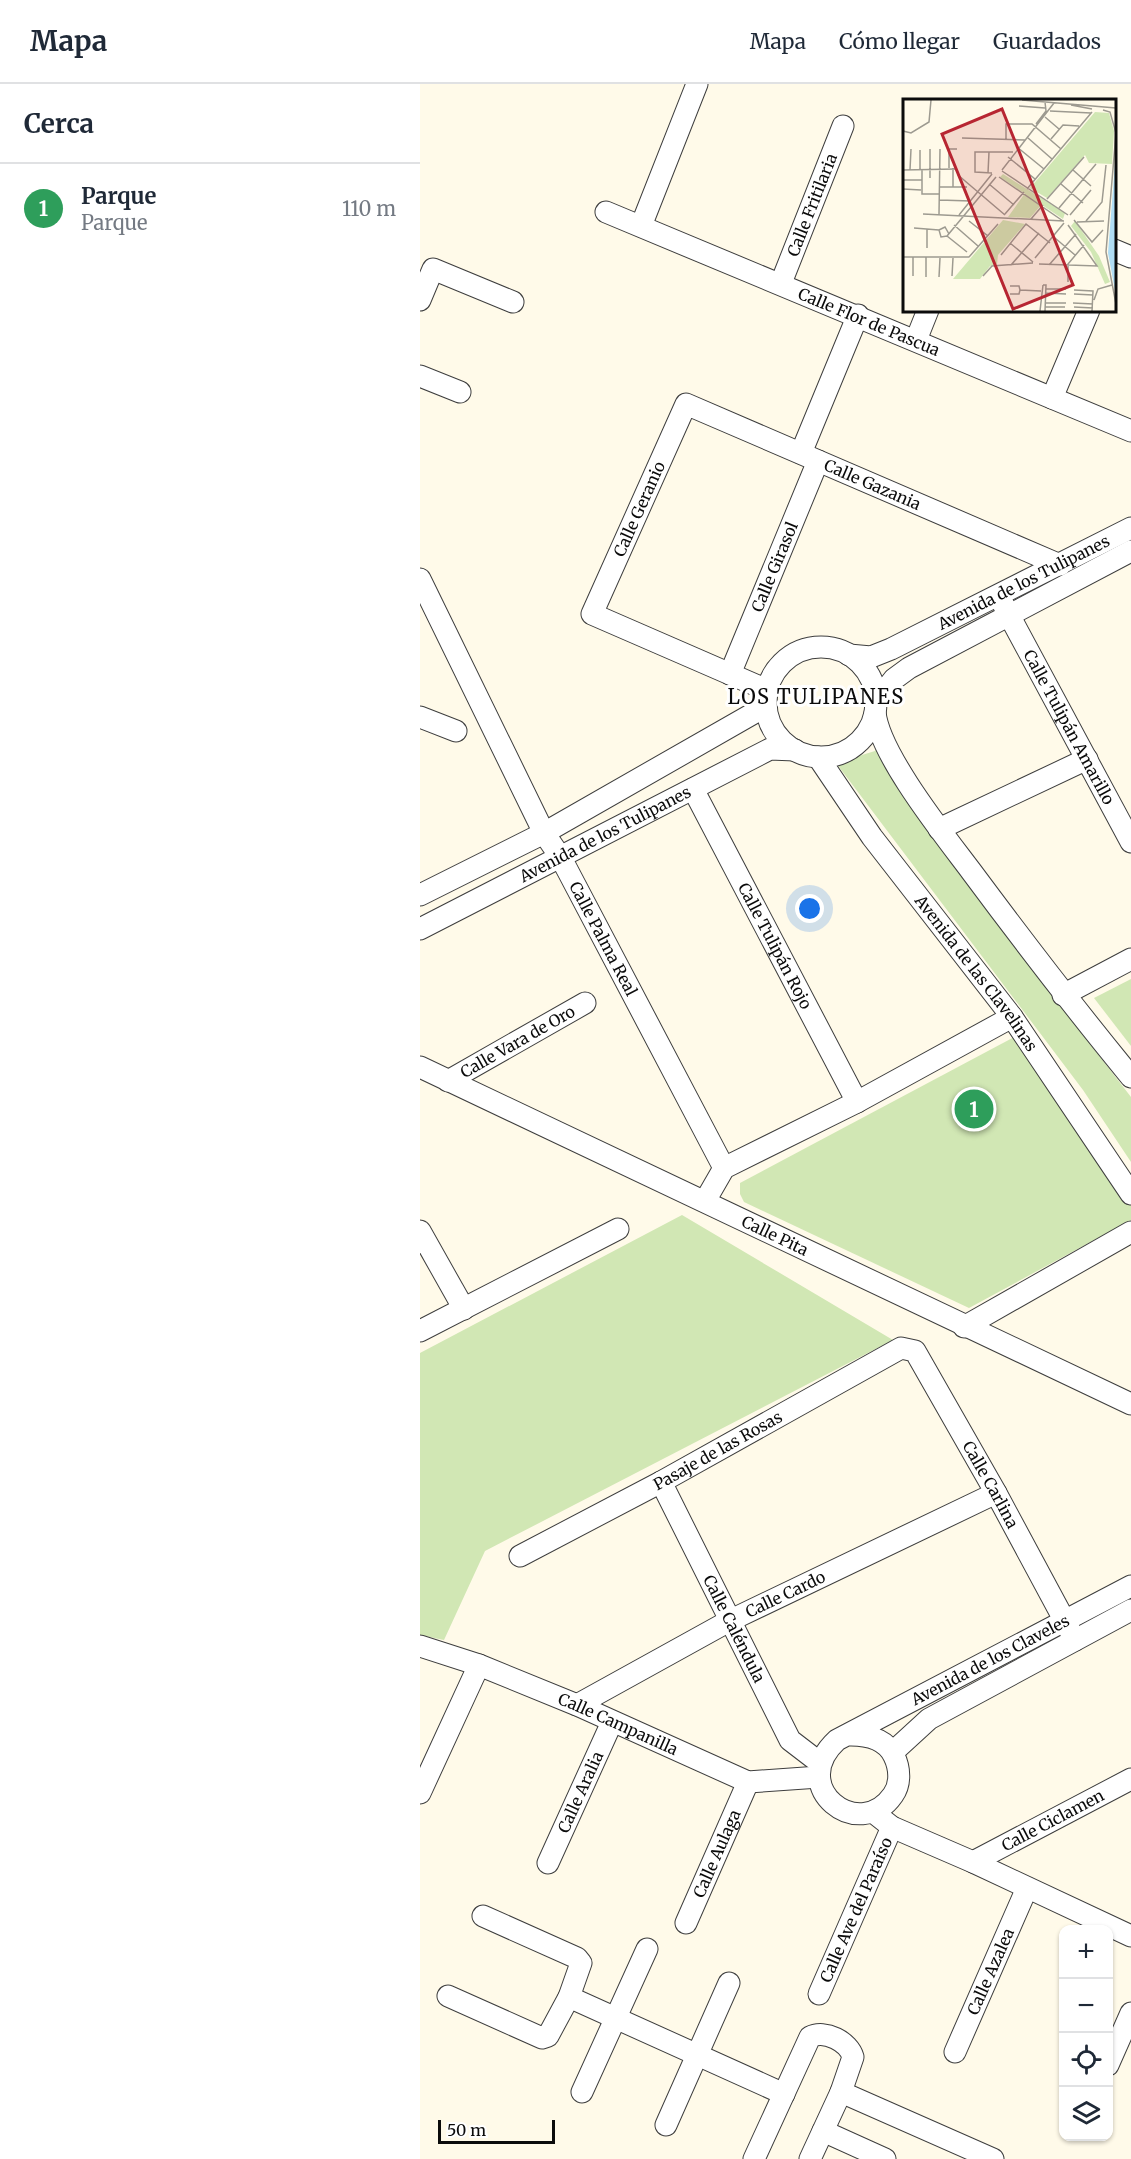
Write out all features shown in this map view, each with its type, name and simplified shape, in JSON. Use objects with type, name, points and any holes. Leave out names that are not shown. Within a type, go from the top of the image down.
[{"type":"street","points":[[641,226],[697,84]]},
{"type":"street","name":"Calle Fritilaria","points":[[781,283],[843,126]]},
{"type":"street","name":"Calle Flor de Pascua","points":[[606,212],[858,315],[1131,431]]},
{"type":"street","points":[[1116,251],[1131,257]]},
{"type":"street","points":[[420,300],[433,269],[513,302]]},
{"type":"street","points":[[916,340],[927,312]]},
{"type":"street","points":[[1052,398],[1088,312]]},
{"type":"street","name":"Calle Girasol","points":[[730,674],[858,315]]},
{"type":"street","points":[[420,376],[460,392]]},
{"type":"street","name":"Calle Gazania","points":[[686,404],[1060,565]]},
{"type":"street","name":"Calle Geranio","points":[[686,404],[592,614],[730,674]]},
{"type":"street","name":"Avenida de los Tulipanes","points":[[875,707],[894,679],[909,668],[1060,565],[1131,528]]},
{"type":"street","name":"Avenida de los Tulipanes","points":[[849,655],[871,657],[1004,605],[1131,551]]},
{"type":"street","name":"Calle Palma Real","points":[[420,579],[544,833],[561,858],[724,1168]]},
{"type":"street","name":"Calle Tulipán Amarillo","points":[[1004,605],[1131,842]]},
{"type":"street","points":[[875,707],[866,733],[851,748],[830,756],[818,757],[795,750],[785,744],[771,725],[766,696],[777,669],[795,654],[805,650],[827,648],[849,655],[866,670],[874,690],[877,729],[924,809],[1063,995],[1131,1077]]},
{"type":"street","points":[[730,674],[766,696]]},
{"type":"street","name":"Avenida de los Tulipanes","points":[[424,889],[544,833],[754,713],[766,696]]},
{"type":"street","points":[[420,717],[456,731]]},
{"type":"street","name":"Avenida de los Tulipanes","points":[[420,929],[770,749],[795,750]]},
{"type":"street","name":"Avenida de las Clavelinas","points":[[818,757],[872,837],[1012,1017],[1131,1194]]},
{"type":"street","points":[[939,829],[1087,759]]},
{"type":"street","name":"Calle Tulipán Rojo","points":[[693,789],[857,1102]]},
{"type":"street","points":[[1063,995],[1131,959]]},
{"type":"street","name":"Calle Vara de Oro","points":[[448,1081],[585,1003]]},
{"type":"street","points":[[705,1202],[724,1168],[857,1102],[1012,1017]]},
{"type":"street","name":"Calle Pita","points":[[420,1067],[964,1327],[1131,1404]]},
{"type":"street","points":[[420,1331],[618,1228]]},
{"type":"street","points":[[420,1230],[464,1309]]},
{"type":"street","points":[[964,1327],[1131,1233]]},
{"type":"street","name":"Pasaje de las Rosas","points":[[520,1556],[661,1482],[901,1348],[915,1351]]},
{"type":"street","name":"Calle Carlina","points":[[915,1351],[996,1493],[1075,1640]]},
{"type":"street","name":"Calle Caléndula","points":[[661,1482],[790,1740],[819,1770]]},
{"type":"street","name":"Calle Cardo","points":[[577,1705],[729,1621],[996,1493]]},
{"type":"street","name":"Avenida de los Claveles","points":[[851,1734],[1131,1586]]},
{"type":"street","name":"Avenida de los Claveles","points":[[893,1752],[929,1719],[1131,1610]]},
{"type":"street","name":"Calle Campanilla","points":[[420,1646],[479,1665],[577,1705],[748,1782],[819,1770]]},
{"type":"street","points":[[420,1793],[479,1665]]},
{"type":"street","name":"Calle Aralia","points":[[548,1863],[612,1722]]},
{"type":"street","points":[[851,1734],[866,1735],[881,1741],[893,1752],[898,1766],[899,1780],[886,1804],[873,1812],[859,1814],[844,1811],[832,1804],[823,1792],[819,1770],[827,1750],[837,1740],[851,1734]]},
{"type":"street","name":"Calle Ciclamen","points":[[973,1862],[1131,1779]]},
{"type":"street","name":"Calle Aulaga","points":[[686,1923],[748,1782]]},
{"type":"street","points":[[873,1812],[892,1827],[1131,1936]]},
{"type":"street","name":"Calle Ave del Paraíso","points":[[819,1994],[892,1827]]},
{"type":"street","name":"Calle Azalea","points":[[955,2052],[1027,1888]]},
{"type":"street","points":[[447,1996],[542,2038],[548,2036],[569,1997],[580,1963],[578,1958],[483,1916]]},
{"type":"street","points":[[582,2092],[646,1949]]},
{"type":"street","points":[[666,2125],[729,1983]]},
{"type":"street","points":[[569,1997],[784,2094]]},
{"type":"street","points":[[1113,2054],[1131,2013]]},
{"type":"street","points":[[754,2159],[810,2037],[816,2034],[847,2044],[853,2057],[841,2092],[810,2159]]},
{"type":"street","points":[[841,2092],[993,2159]]},
{"type":"street","points":[[823,2131],[885,2159]]},
{"type":"green space","points":[[878,742],[1060,1005],[1131,1097],[1131,1162],[1083,1090],[836,763],[875,751]]},
{"type":"green space","points":[[1131,979],[1131,1046],[1094,998]]},
{"type":"green space","points":[[1018,1035],[1131,1197],[1131,1220],[969,1308],[744,1202],[740,1194],[740,1183]]},
{"type":"green space","points":[[682,1215],[893,1340],[485,1551],[444,1640],[420,1635],[420,1353]]},
{"type":"place","name":"Parque","points":[[974,1109]]},
{"type":"district","name":"LOS TULIPANES","points":[[816,696]]}]
